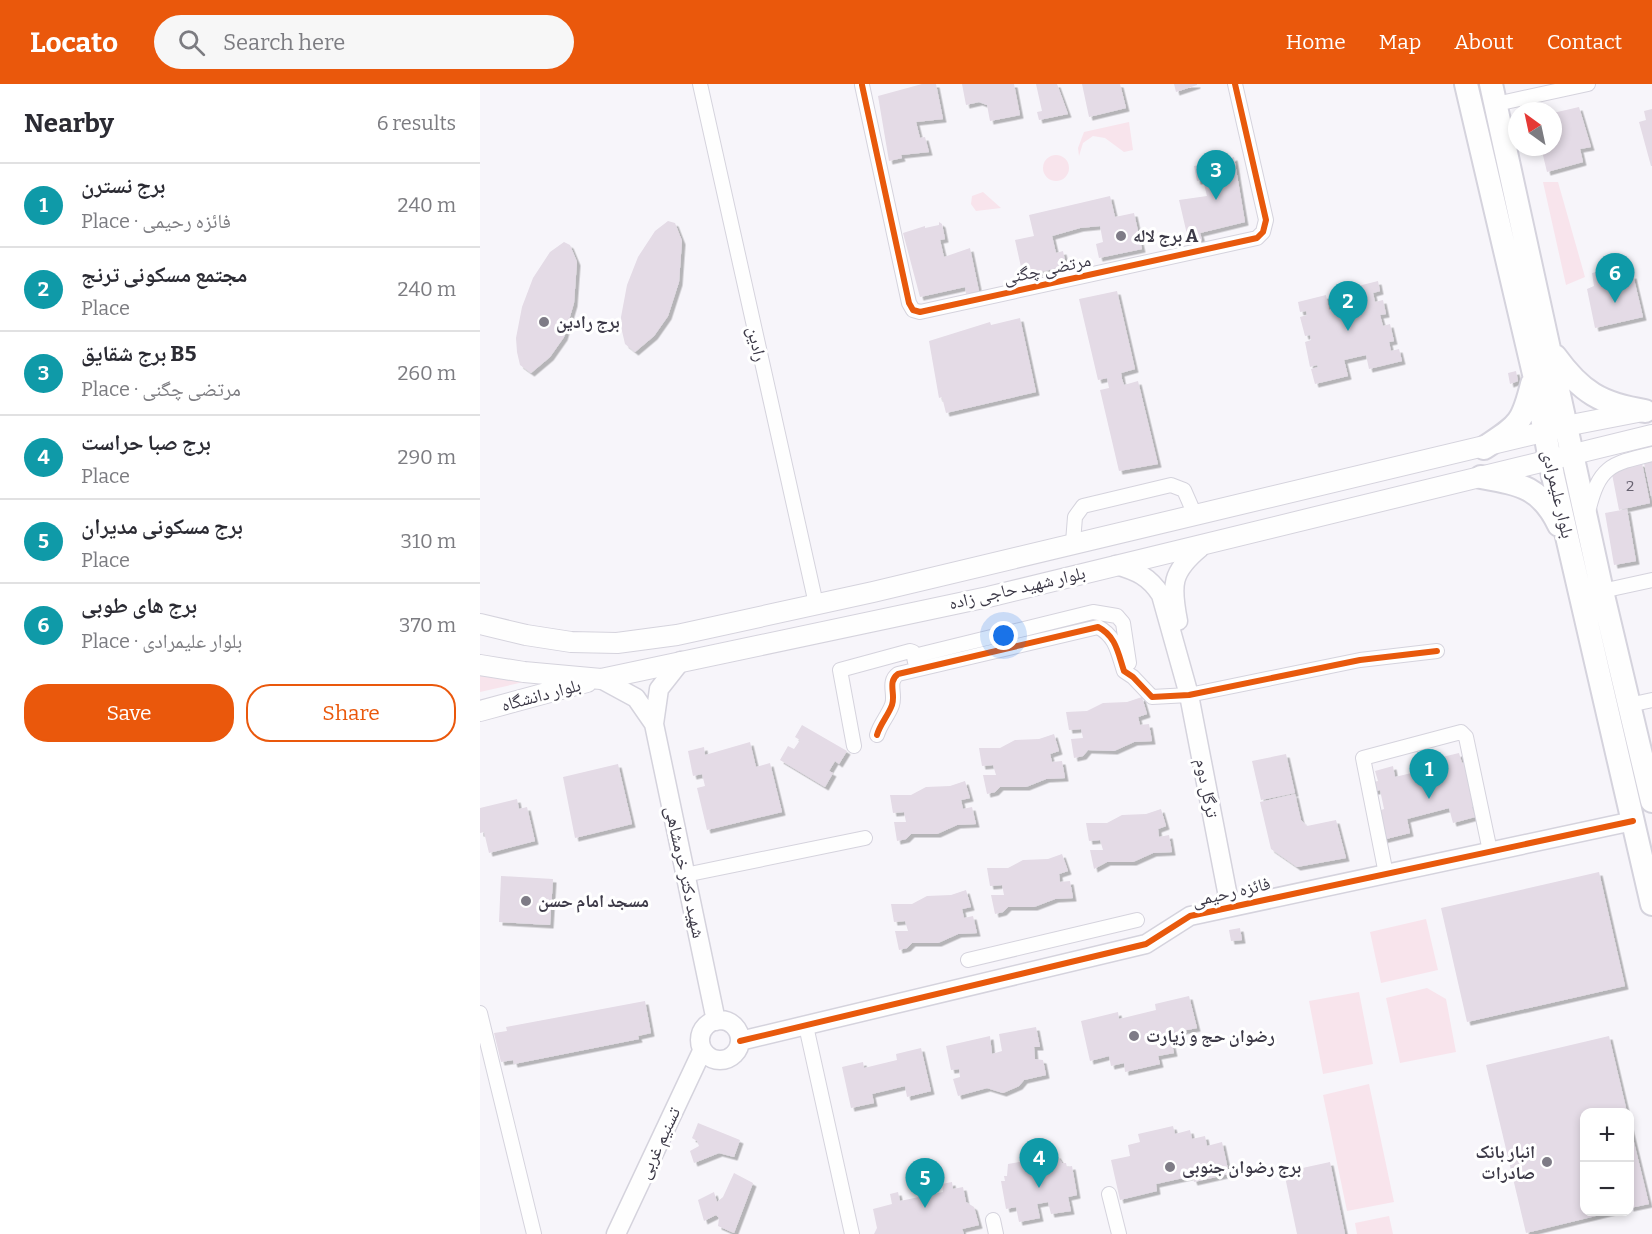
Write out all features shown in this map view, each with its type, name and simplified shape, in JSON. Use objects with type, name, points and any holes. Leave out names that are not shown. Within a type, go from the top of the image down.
[{"type":"main road","name":"بلوار علیمرادی","points":[[1467,84],[1652,904]]},
{"type":"main road","name":"بلوار علیمرادی","points":[[1493,94],[1551,350],[1602,591],[1652,801]]},
{"type":"main road","points":[[1551,350],[1572,381],[1589,392],[1604,401],[1648,410]]},
{"type":"main road","points":[[1484,448],[1516,426],[1524,416],[1534,374]]},
{"type":"main road","name":"بلوار شهید حاجی زاده","points":[[480,624],[525,635],[572,642],[617,643],[677,635],[1484,448],[1567,426],[1648,410]]},
{"type":"main road","name":"بلوار شهید حاجی زاده","points":[[480,665],[524,672],[601,678],[988,597],[1109,566],[1200,548],[1652,435]]},
{"type":"main road","points":[[1481,477],[1519,484],[1540,496],[1553,512],[1570,548]]},
{"type":"main road","points":[[1093,538],[1107,552],[1109,566]]},
{"type":"main road","name":"بلوار دانشگاه","points":[[480,711],[601,678]]},
{"type":"street","name":"رادین","points":[[700,84],[816,604]]},
{"type":"street","name":"مرتضی چگنی","points":[[862,85],[909,303],[913,310],[920,312],[1257,238],[1263,232],[1266,220],[1235,84]]},
{"type":"street","points":[[1493,94],[1587,84]]},
{"type":"street","points":[[1587,516],[1596,482],[1606,469],[1622,461],[1652,454]]},
{"type":"street","points":[[1073,542],[1075,517],[1083,506],[1171,485],[1184,490],[1195,515]]},
{"type":"street","name":"ترگل دوم","points":[[1183,670],[1184,653],[1174,603],[1175,575],[1181,565],[1200,548]]},
{"type":"street","name":"ترگل دوم","points":[[1109,566],[1142,573],[1153,582],[1161,595],[1189,695],[1230,907]]},
{"type":"street","points":[[1602,591],[1652,580]]},
{"type":"street","points":[[877,735],[879,726],[892,706],[893,678],[916,663],[1099,612],[1117,616],[1123,623],[1133,677],[1152,697],[1189,695],[1360,660],[1437,651]]},
{"type":"street","points":[[854,746],[840,670],[910,651],[916,663]]},
{"type":"street","name":"شهید دکتر خرمشاهی","points":[[681,661],[659,689],[654,724],[716,1021]]},
{"type":"street","name":"شهید دکتر خرمشاهی","points":[[601,678],[636,698],[654,724]]},
{"type":"street","points":[[1629,705],[1652,700]]},
{"type":"street","points":[[1386,874],[1363,758],[1366,755],[1461,732],[1466,737],[1491,851]]},
{"type":"street","name":"فائزه رحیمی","points":[[740,1041],[1146,944],[1190,916],[1633,821]]},
{"type":"street","points":[[685,875],[866,838]]},
{"type":"street","points":[[968,960],[1137,920]]},
{"type":"street","points":[[1084,933],[1089,959]]},
{"type":"street","points":[[480,1013],[534,1234]]},
{"type":"street","points":[[716,1021],[733,1025],[740,1041],[736,1053],[725,1060],[712,1059],[702,1051],[701,1032],[716,1021]]},
{"type":"street","points":[[806,1026],[852,1234]]},
{"type":"street","name":"تسنیم غربی","points":[[616,1234],[702,1051]]},
{"type":"street","points":[[1109,1194],[1119,1234]]},
{"type":"street","points":[[993,1220],[996,1234]]},
{"type":"shaded area","points":[[1129,122],[1133,150],[1124,152],[1105,138],[1093,136],[1083,143],[1079,156],[1078,148],[1084,132]]},
{"type":"shaded area","points":[[1056,155],[1065,159],[1069,168],[1065,177],[1056,181],[1047,177],[1043,168],[1047,159]]},
{"type":"shaded area","points":[[1543,182],[1558,182],[1585,277],[1566,285]]},
{"type":"shaded area","points":[[983,192],[1001,208],[976,211],[971,204],[972,196]]},
{"type":"shaded area","points":[[480,674],[528,681],[480,692]]},
{"type":"shaded area","points":[[1426,919],[1438,970],[1381,983],[1370,932]]},
{"type":"shaded area","points":[[1427,988],[1446,999],[1456,1052],[1400,1063],[1386,998]]},
{"type":"shaded area","points":[[1359,992],[1373,1064],[1323,1074],[1309,1001]]},
{"type":"shaded area","points":[[1369,1084],[1394,1202],[1347,1211],[1323,1095]]},
{"type":"shaded area","points":[[1389,1216],[1393,1234],[1357,1234],[1355,1223]]},
{"type":"building","points":[[922,84],[936,84],[943,119],[916,122],[920,138],[925,137],[929,152],[901,155],[902,158],[889,161],[878,96]]},
{"type":"building","points":[[962,84],[1014,84],[1020,115],[990,121],[987,105],[979,102],[966,105]]},
{"type":"building","points":[[1036,84],[1057,84],[1068,114],[1039,120],[1037,112],[1042,111]]},
{"type":"building","points":[[1082,84],[1120,84],[1126,108],[1089,117]]},
{"type":"building","points":[[1174,84],[1197,84],[1197,85],[1176,92]]},
{"type":"building","points":[[1579,107],[1591,147],[1580,149],[1583,162],[1547,172],[1543,156],[1562,156],[1562,111]]},
{"type":"building","points":[[1652,109],[1651,166],[1639,122],[1646,120],[1644,111]]},
{"type":"building","points":[[1234,157],[1245,222],[1200,233],[1202,240],[1189,243],[1179,200],[1207,196],[1203,180],[1197,181],[1194,166],[1207,164],[1208,166]]},
{"type":"building","name":"برج لاله A","points":[[1110,196],[1115,217],[1134,213],[1142,249],[1099,258],[1096,244],[1103,242],[1100,226],[1080,228],[1052,236],[1056,253],[1063,251],[1066,266],[1023,276],[1015,240],[1034,236],[1029,215]]},
{"type":"building","name":"برج رادین","points":[[668,221],[675,223],[682,241],[679,282],[668,316],[654,336],[635,352],[625,344],[622,331],[621,317],[627,285],[638,257],[655,231]]},
{"type":"building","points":[[939,222],[942,224],[945,239],[940,240],[944,257],[970,248],[979,291],[966,294],[965,287],[920,297],[903,233],[925,226],[925,228],[939,225]]},
{"type":"building","name":"برج رادین","points":[[564,242],[570,245],[577,262],[574,303],[564,337],[550,357],[531,373],[520,365],[517,352],[516,338],[522,307],[533,278],[550,252]]},
{"type":"building","points":[[1621,266],[1624,278],[1633,275],[1643,317],[1595,328],[1587,289],[1594,286],[1592,273]]},
{"type":"building","points":[[1378,281],[1380,291],[1373,293],[1375,302],[1383,300],[1386,314],[1380,315],[1383,326],[1390,324],[1394,341],[1389,342],[1391,351],[1399,349],[1402,361],[1369,369],[1366,355],[1344,360],[1348,376],[1315,384],[1311,369],[1318,367],[1317,365],[1310,367],[1305,342],[1311,340],[1310,335],[1305,336],[1300,317],[1307,315],[1306,311],[1300,312],[1298,302],[1326,295],[1329,310],[1357,303],[1354,287]]},
{"type":"building","points":[[1117,291],[1135,369],[1121,373],[1122,379],[1124,385],[1138,381],[1158,464],[1119,471],[1100,390],[1109,388],[1107,378],[1098,380],[1079,299]]},
{"type":"building","points":[[1020,318],[1036,392],[946,413],[942,397],[939,398],[929,341],[990,322],[991,325]]},
{"type":"building","points":[[1516,371],[1518,381],[1510,384],[1508,373]]},
{"type":"building","points":[[1652,461],[1652,496],[1651,496],[1644,463]]},
{"type":"building","points":[[1642,463],[1650,503],[1619,510],[1611,469]]},
{"type":"building","points":[[1627,509],[1636,561],[1614,565],[1605,513]]},
{"type":"building","points":[[1142,697],[1147,714],[1138,717],[1140,725],[1149,724],[1152,741],[1134,742],[1114,751],[1088,750],[1083,756],[1074,758],[1071,739],[1083,738],[1081,729],[1069,730],[1066,712],[1087,711],[1103,703],[1127,702]]},
{"type":"building","points":[[802,725],[847,751],[839,764],[835,761],[829,771],[833,773],[825,787],[780,760],[788,746],[794,749],[800,740],[795,737]]},
{"type":"building","points":[[1054,734],[1059,751],[1050,754],[1052,762],[1062,761],[1065,778],[1046,779],[1026,787],[1000,787],[995,792],[987,794],[983,775],[996,775],[993,765],[982,766],[979,748],[1000,748],[1015,740],[1039,739]]},
{"type":"building","points":[[750,742],[756,767],[770,763],[782,812],[707,830],[697,788],[705,786],[702,774],[693,776],[688,751],[704,747],[705,755]]},
{"type":"building","points":[[1459,753],[1462,763],[1468,761],[1478,805],[1472,807],[1475,817],[1453,823],[1449,808],[1407,819],[1410,833],[1382,840],[1375,812],[1384,809],[1380,790],[1371,792],[1369,783],[1378,781],[1375,771],[1393,766],[1395,777],[1440,766],[1438,758]]},
{"type":"building","points":[[1286,754],[1295,793],[1261,800],[1252,761]]},
{"type":"building","points":[[618,764],[632,824],[575,838],[563,777]]},
{"type":"building","points":[[965,781],[970,798],[961,800],[963,809],[972,807],[976,824],[957,825],[937,834],[911,834],[906,839],[897,841],[894,822],[906,822],[904,812],[893,813],[890,795],[911,795],[926,787],[950,786]]},
{"type":"building","points":[[1295,794],[1301,820],[1307,826],[1336,820],[1346,858],[1297,867],[1271,849],[1260,802]]},
{"type":"building","points":[[517,799],[519,809],[527,807],[535,841],[489,853],[484,832],[480,833],[480,808]]},
{"type":"building","points":[[1161,809],[1166,826],[1158,829],[1159,837],[1169,835],[1172,852],[1153,853],[1133,862],[1107,862],[1094,869],[1090,850],[1103,850],[1100,840],[1089,841],[1086,823],[1107,823],[1122,815],[1146,814]]},
{"type":"building","points":[[1062,854],[1068,871],[1059,874],[1060,882],[1070,881],[1073,898],[1055,899],[1034,907],[1008,907],[1003,912],[995,914],[991,895],[1004,895],[1002,885],[990,886],[987,868],[1008,868],[1023,860],[1048,859]]},
{"type":"building","points":[[1599,872],[1625,986],[1467,1022],[1441,908]]},
{"type":"building","name":"مسجد امام حسن","points":[[501,876],[553,879],[550,925],[499,922]]},
{"type":"building","points":[[966,890],[971,907],[962,909],[964,918],[973,916],[977,933],[958,934],[938,943],[912,943],[907,948],[899,950],[895,931],[908,931],[905,921],[894,922],[891,904],[912,904],[927,896],[951,895]]},
{"type":"building","points":[[1240,928],[1242,940],[1231,941],[1229,930]]},
{"type":"building","name":"رضوان حج و زیارت","points":[[1189,996],[1197,1028],[1182,1031],[1185,1041],[1172,1044],[1174,1053],[1158,1056],[1160,1064],[1125,1072],[1124,1063],[1111,1066],[1109,1056],[1090,1061],[1081,1021],[1118,1012],[1119,1019],[1156,1010],[1155,1004]]},
{"type":"building","points":[[645,1001],[651,1033],[638,1036],[639,1039],[514,1064],[513,1060],[501,1062],[494,1033],[507,1031],[506,1027]]},
{"type":"building","points":[[1036,1027],[1040,1047],[1034,1047],[1035,1059],[1043,1060],[1046,1075],[1024,1080],[1019,1086],[1003,1093],[987,1088],[958,1096],[953,1079],[960,1077],[959,1069],[951,1070],[946,1046],[990,1036],[992,1054],[1002,1051],[999,1034]]},
{"type":"building","name":"انبار بانک صادرات","points":[[1609,1036],[1626,1108],[1580,1108],[1580,1216],[1596,1216],[1526,1233],[1486,1065]]},
{"type":"building","points":[[921,1048],[931,1091],[907,1097],[905,1086],[872,1094],[874,1103],[851,1108],[842,1067],[863,1062],[864,1068],[897,1060],[896,1054]]},
{"type":"building","points":[[698,1123],[740,1140],[734,1157],[719,1153],[694,1163],[690,1151],[699,1146],[692,1138]]},
{"type":"building","name":"برج رضوان جنوبی","points":[[1173,1126],[1175,1134],[1190,1130],[1192,1139],[1205,1136],[1207,1146],[1222,1142],[1229,1174],[1194,1182],[1192,1176],[1156,1184],[1157,1191],[1120,1200],[1111,1160],[1130,1156],[1128,1145],[1140,1142],[1138,1134]]},
{"type":"building","points":[[1634,1142],[1649,1204],[1634,1207]]},
{"type":"building","points":[[1057,1155],[1067,1167],[1072,1166],[1077,1195],[1068,1197],[1071,1211],[1051,1214],[1048,1202],[1037,1204],[1040,1218],[1019,1222],[1016,1207],[1006,1209],[1001,1181],[1005,1181],[1004,1176],[1007,1176],[1008,1164]]},
{"type":"building","points":[[1330,1162],[1345,1234],[1297,1234],[1284,1172]]},
{"type":"building","points":[[734,1173],[753,1183],[734,1233],[718,1226],[719,1218],[716,1215],[704,1221],[698,1200],[714,1192],[717,1202],[723,1197]]},
{"type":"building","points":[[952,1182],[953,1189],[963,1187],[966,1202],[974,1207],[979,1225],[962,1229],[964,1234],[874,1234],[877,1228],[873,1209],[892,1204],[890,1194],[898,1192],[900,1201],[943,1192],[942,1184]]},
{"type":"cycle path","points":[[862,85],[909,303],[913,310],[920,312],[1257,238],[1263,232],[1266,220],[1235,84]]},
{"type":"cycle path","points":[[877,735],[892,705],[892,684],[898,674],[1098,627],[1113,640],[1124,671],[1152,697],[1189,695],[1360,660],[1437,651]]},
{"type":"cycle path","points":[[740,1041],[1146,944],[1190,916],[1633,821]]},
{"type":"place","name":"برج شقایق B5","points":[[1216,200]]},
{"type":"place","name":"برج لاله A","points":[[1121,236]]},
{"type":"place","name":"برج های طوبی","points":[[1615,303]]},
{"type":"place","name":"برج رادین","points":[[544,322]]},
{"type":"place","name":"مجتمع مسکونی ترنج","points":[[1348,331]]},
{"type":"place","name":"برج نسترن","points":[[1429,799]]},
{"type":"place","name":"مسجد امام حسن","points":[[526,901]]},
{"type":"place","name":"رضوان حج و زیارت","points":[[1134,1036]]},
{"type":"place","name":"انبار بانک صادرات","points":[[1547,1162]]},
{"type":"place","name":"برج رضوان جنوبی","points":[[1170,1167]]},
{"type":"place","name":"برج صبا حراست","points":[[1039,1188]]},
{"type":"place","name":"برج مسکونی مدیران","points":[[925,1208]]}]
